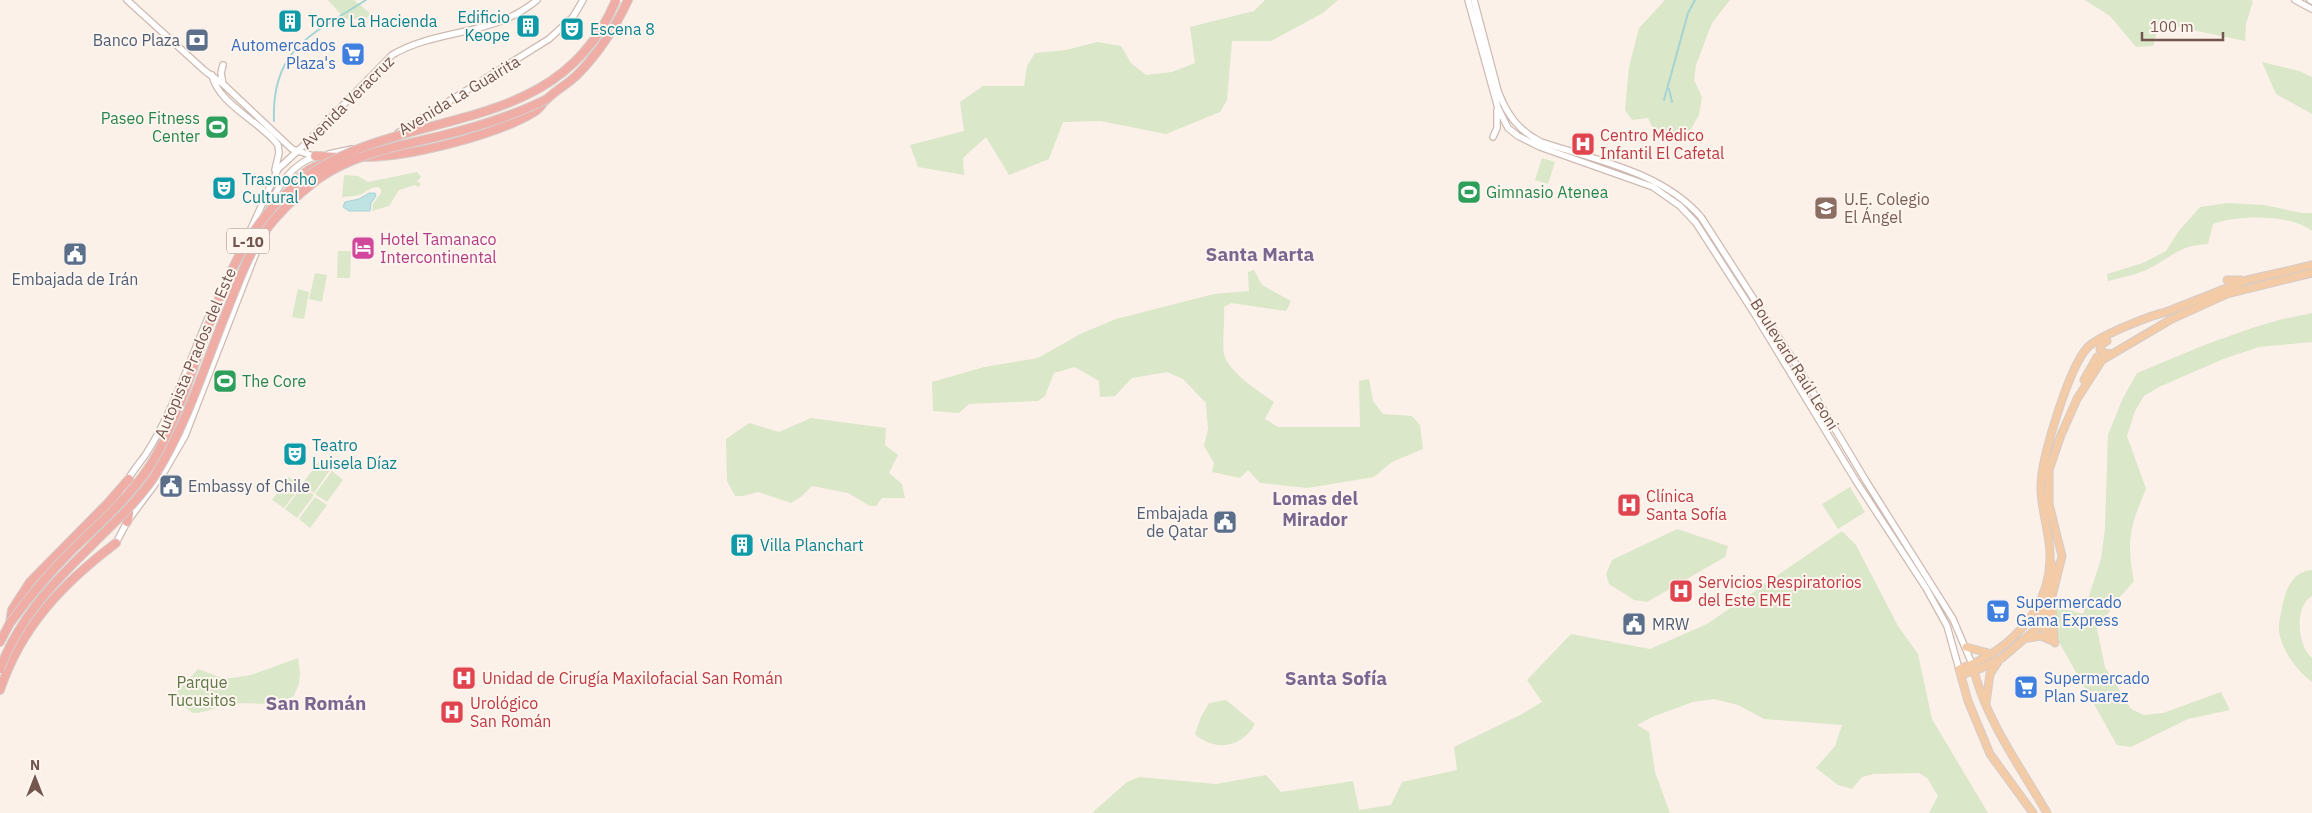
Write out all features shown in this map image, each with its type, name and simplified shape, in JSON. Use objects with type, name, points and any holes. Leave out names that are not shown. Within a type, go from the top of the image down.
[{"type":"highway","name":"Autopista Prados del Este","points":[[0,642],[10,623],[46,577],[130,493],[157,454],[176,414],[234,266],[267,213],[286,193],[316,170],[352,152],[505,105],[543,86],[565,70],[595,38],[616,0]]},
{"type":"highway","name":"Autopista Prados del Este","points":[[0,669],[12,641],[31,610],[136,501],[153,478],[168,453],[182,422],[239,279],[261,236],[275,218],[304,190],[336,168],[374,153],[489,123],[547,99],[577,75],[596,54],[610,35],[628,0]]},
{"type":"highway","name":"L-10","points":[[315,156],[377,157],[415,151],[501,127],[535,112],[547,99]]},
{"type":"highway","name":"L-10","points":[[265,227],[279,203],[299,177],[324,162],[353,157]]},
{"type":"highway","name":"L-10","points":[[10,623],[12,610],[30,582],[129,479]]},
{"type":"highway","points":[[108,503],[120,500],[127,504],[130,515],[127,522]]},
{"type":"highway","points":[[0,690],[22,638],[40,614],[88,564],[116,543]]},
{"type":"main road","points":[[2055,643],[2039,620],[2054,574],[2050,560],[2041,496],[2041,478],[2051,438],[2077,364],[2088,347],[2153,315],[2166,312],[2247,280],[2312,266]]},
{"type":"main road","points":[[2084,388],[2084,382],[2090,367],[2099,359],[2112,354],[2170,320],[2227,294],[2312,273]]},
{"type":"main road","points":[[2226,280],[2247,280]]},
{"type":"main road","points":[[2112,354],[2103,353],[2100,349],[2101,345],[2121,334],[2126,328]]},
{"type":"main road","points":[[2088,347],[2099,359]]},
{"type":"main road","points":[[2077,364],[2086,358],[2090,367]]},
{"type":"main road","points":[[1986,705],[1990,674],[2002,658],[2023,641],[2048,613],[2062,556],[2049,504],[2049,470],[2061,434],[2099,359]]},
{"type":"main road","points":[[1973,668],[2010,641],[2027,622],[2042,594],[2050,560]]},
{"type":"main road","points":[[2053,595],[2052,623],[2055,643]]},
{"type":"main road","points":[[2023,641],[2033,636],[2041,636],[2055,643]]},
{"type":"main road","points":[[1966,647],[1992,654]]},
{"type":"main road","points":[[1960,672],[2002,658]]},
{"type":"main road","name":"Boulevard Raúl Leoni","points":[[1973,668],[1986,705],[2003,739],[2047,813]]},
{"type":"main road","name":"Boulevard Raúl Leoni","points":[[1960,672],[1968,701],[1990,754],[2033,813]]},
{"type":"street","points":[[126,0],[223,84],[296,151]]},
{"type":"street","name":"Avenida Veracruz","points":[[296,151],[392,55],[411,46],[504,20],[520,13],[537,0]]},
{"type":"street","name":"Avenida La Guairita","points":[[315,156],[356,148],[410,127],[454,97],[521,58],[549,39],[573,17],[583,0]]},
{"type":"street","name":"Boulevard Raúl Leoni","points":[[1468,0],[1498,108],[1508,128],[1520,138],[1540,147],[1653,188],[1680,206],[1696,223],[1754,313],[1856,481],[1926,588],[1947,626],[1960,672]]},
{"type":"street","name":"Boulevard Raúl Leoni","points":[[1474,0],[1498,91],[1503,105],[1514,123],[1541,142],[1628,171],[1663,186],[1683,199],[1701,217],[1804,377],[1866,481],[1953,619],[1973,668]]},
{"type":"street","points":[[2295,0],[2312,9]]},
{"type":"street","points":[[223,64],[221,73],[223,84]]},
{"type":"street","points":[[212,75],[214,84],[226,98],[278,145],[279,153],[273,175]]},
{"type":"street","points":[[1494,137],[1498,108]]},
{"type":"street","name":"L-10","points":[[129,479],[158,433],[211,310],[273,175],[296,151],[315,156]]},
{"type":"street","name":"L-10","points":[[231,318],[265,227],[272,201],[282,181],[300,163],[315,156]]},
{"type":"street","points":[[116,543],[127,522],[164,472],[185,436],[231,318],[218,310],[240,257],[241,248]]},
{"type":"street","points":[[211,310],[219,314],[224,321],[211,368]]},
{"type":"street","points":[[129,479],[124,490],[125,497],[136,504],[143,501]]},
{"type":"green space","points":[[328,0],[354,0],[371,14],[365,19],[345,19]]},
{"type":"green space","points":[[1265,0],[1338,0],[1323,13],[1271,41],[1232,41],[1227,100],[1220,112],[1166,134],[1100,121],[1063,122],[1049,159],[1009,175],[986,137],[963,158],[964,175],[918,167],[910,145],[964,131],[960,102],[983,86],[1024,86],[1027,66],[1035,53],[1066,50],[1097,42],[1121,46],[1131,63],[1146,75],[1172,72],[1195,63],[1190,27],[1254,11]]},
{"type":"green space","points":[[1665,0],[1730,0],[1712,23],[1696,65],[1694,80],[1702,97],[1699,115],[1688,134],[1672,139],[1661,137],[1653,128],[1648,118],[1632,120],[1625,110],[1629,67],[1639,28]]},
{"type":"green space","points":[[2085,0],[2253,1],[2246,24],[2245,41],[2159,23],[2153,46],[2136,47],[2110,16]]},
{"type":"green space","points":[[2262,62],[2299,71],[2312,77],[2312,114],[2276,94]]},
{"type":"green space","points":[[1542,158],[1555,162],[1548,184],[1535,180]]},
{"type":"green space","points":[[417,172],[421,177],[417,181],[421,184],[418,187],[415,185],[399,190],[389,206],[372,211],[373,204],[381,193],[381,189],[378,187],[359,195],[342,198],[344,175],[358,176],[368,182]]},
{"type":"green space","points":[[2227,203],[2264,205],[2302,213],[2312,213],[2312,231],[2303,225],[2278,219],[2249,218],[2223,221],[2213,224],[2208,244],[2185,248],[2143,271],[2108,281],[2107,274],[2143,263],[2166,251],[2178,232],[2200,207]]},
{"type":"green space","points":[[338,251],[351,251],[350,278],[337,278]]},
{"type":"green space","points":[[1254,270],[1262,285],[1291,301],[1286,311],[1231,303],[1224,307],[1223,350],[1227,361],[1238,375],[1274,402],[1265,419],[1278,427],[1360,427],[1359,381],[1369,379],[1373,401],[1383,414],[1412,416],[1420,425],[1423,449],[1392,462],[1374,477],[1307,488],[1260,483],[1248,470],[1240,478],[1212,472],[1214,463],[1204,446],[1208,429],[1206,403],[1183,379],[1167,372],[1132,378],[1115,396],[1100,397],[1099,381],[1075,367],[1054,373],[1045,396],[1038,401],[969,404],[959,413],[933,411],[932,382],[984,367],[1038,358],[1080,334],[1116,319],[1214,294],[1249,291],[1248,272]]},
{"type":"green space","points":[[315,273],[327,275],[322,302],[309,299]]},
{"type":"green space","points":[[298,289],[309,292],[304,319],[292,317]]},
{"type":"green space","points":[[2312,313],[2312,342],[2259,347],[2223,359],[2159,387],[2144,396],[2135,411],[2127,436],[2146,489],[2136,514],[2131,534],[2130,555],[2134,581],[2119,598],[2097,629],[2105,667],[2131,709],[2144,715],[2163,713],[2221,692],[2230,710],[2188,719],[2131,747],[2117,745],[2059,642],[2055,624],[2056,606],[2083,614],[2101,559],[2105,529],[2108,435],[2122,400],[2137,373],[2252,328]]},
{"type":"green space","points":[[811,418],[886,428],[885,445],[898,455],[889,473],[902,484],[905,498],[882,498],[876,506],[870,506],[848,493],[812,486],[791,503],[758,492],[735,496],[727,481],[726,439],[749,423],[779,432]]},
{"type":"green space","points":[[319,462],[330,470],[314,493],[302,484]]},
{"type":"green space","points":[[332,471],[343,480],[327,502],[315,494]]},
{"type":"green space","points":[[289,477],[301,486],[284,508],[272,500]]},
{"type":"green space","points":[[302,487],[314,495],[297,518],[285,509]]},
{"type":"green space","points":[[1850,487],[1865,512],[1838,529],[1822,504]]},
{"type":"green space","points":[[315,497],[327,505],[310,528],[299,519]]},
{"type":"green space","points":[[1677,529],[1728,546],[1725,557],[1647,602],[1634,600],[1609,584],[1606,574],[1612,560]]},
{"type":"green space","points":[[1842,531],[1856,545],[1898,626],[1918,654],[1932,719],[1988,813],[1929,813],[1938,796],[1927,778],[1919,773],[1874,774],[1862,777],[1852,789],[1838,785],[1816,768],[1835,746],[1842,725],[1764,719],[1738,705],[1714,699],[1693,702],[1652,717],[1637,725],[1649,732],[1655,772],[1670,813],[1092,813],[1127,782],[1139,777],[1216,784],[1266,775],[1281,792],[1353,781],[1359,810],[1391,805],[1402,782],[1457,770],[1454,747],[1522,714],[1542,702],[1527,680],[1571,634],[1650,649],[1707,624]]},
{"type":"green space","points":[[2312,570],[2312,596],[2302,608],[2300,626],[2303,645],[2312,658],[2312,682],[2301,672],[2287,653],[2281,639],[2279,627],[2284,599],[2289,585],[2293,579],[2304,571]]},
{"type":"green space","name":"Parque Tucusitos","points":[[298,658],[299,683],[294,696],[285,700],[269,703],[231,704],[193,713],[171,698],[198,669],[225,679],[251,675]]},
{"type":"green space","points":[[1226,700],[1255,724],[1243,738],[1228,745],[1219,745],[1203,740],[1195,734],[1201,717],[1209,703]]},
{"type":"water","points":[[369,193],[375,193],[376,196],[371,203],[370,211],[349,211],[343,207],[345,202],[359,199]]},
{"type":"waterway","points":[[274,121],[275,96],[280,76],[288,60],[299,46],[313,34],[366,0]]},
{"type":"waterway","points":[[1664,100],[1688,13],[1695,0]]},
{"type":"waterway","points":[[1669,89],[1672,102]]},
{"type":"place","name":"Torre La Hacienda","points":[[290,21]]},
{"type":"place","name":"Edificio Keope","points":[[528,26]]},
{"type":"place","name":"Escena 8","points":[[572,29]]},
{"type":"place","name":"Banco Plaza","points":[[197,40]]},
{"type":"place","name":"Automercados Plaza's","points":[[353,54]]},
{"type":"place","name":"Paseo Fitness Center","points":[[217,127]]},
{"type":"place","name":"Centro Médico Infantil El Cafetal","points":[[1583,144]]},
{"type":"place","name":"Trasnocho Cultural","points":[[224,188]]},
{"type":"place","name":"Gimnasio Atenea","points":[[1469,192]]},
{"type":"place","name":"U.E. Colegio El Ángel","points":[[1826,208]]},
{"type":"place","name":"Hotel Tamanaco Intercontinental","points":[[363,248]]},
{"type":"place","name":"Embajada de Irán","points":[[75,254]]},
{"type":"place","name":"The Core","points":[[225,381]]},
{"type":"place","name":"Teatro Luisela Díaz","points":[[295,454]]},
{"type":"place","name":"Embassy of Chile","points":[[171,486]]},
{"type":"place","name":"Clínica Santa Sofía","points":[[1629,505]]},
{"type":"place","name":"Embajada de Qatar","points":[[1225,522]]},
{"type":"place","name":"Villa Planchart","points":[[742,545]]},
{"type":"place","name":"Servicios Respiratorios del Este EME","points":[[1681,591]]},
{"type":"place","name":"Supermercado Gama Express","points":[[1998,611]]},
{"type":"place","name":"MRW","points":[[1634,624]]},
{"type":"place","name":"Unidad de Cirugía Maxilofacial San Román","points":[[464,678]]},
{"type":"place","name":"Supermercado Plan Suarez","points":[[2026,687]]},
{"type":"place","name":"Urológico San Román","points":[[452,712]]},
{"type":"district","name":"Santa Marta","points":[[1260,254]]},
{"type":"district","name":"Lomas del Mirador","points":[[1315,508]]},
{"type":"district","name":"Santa Sofía","points":[[1336,678]]},
{"type":"district","name":"San Román","points":[[316,703]]}]
